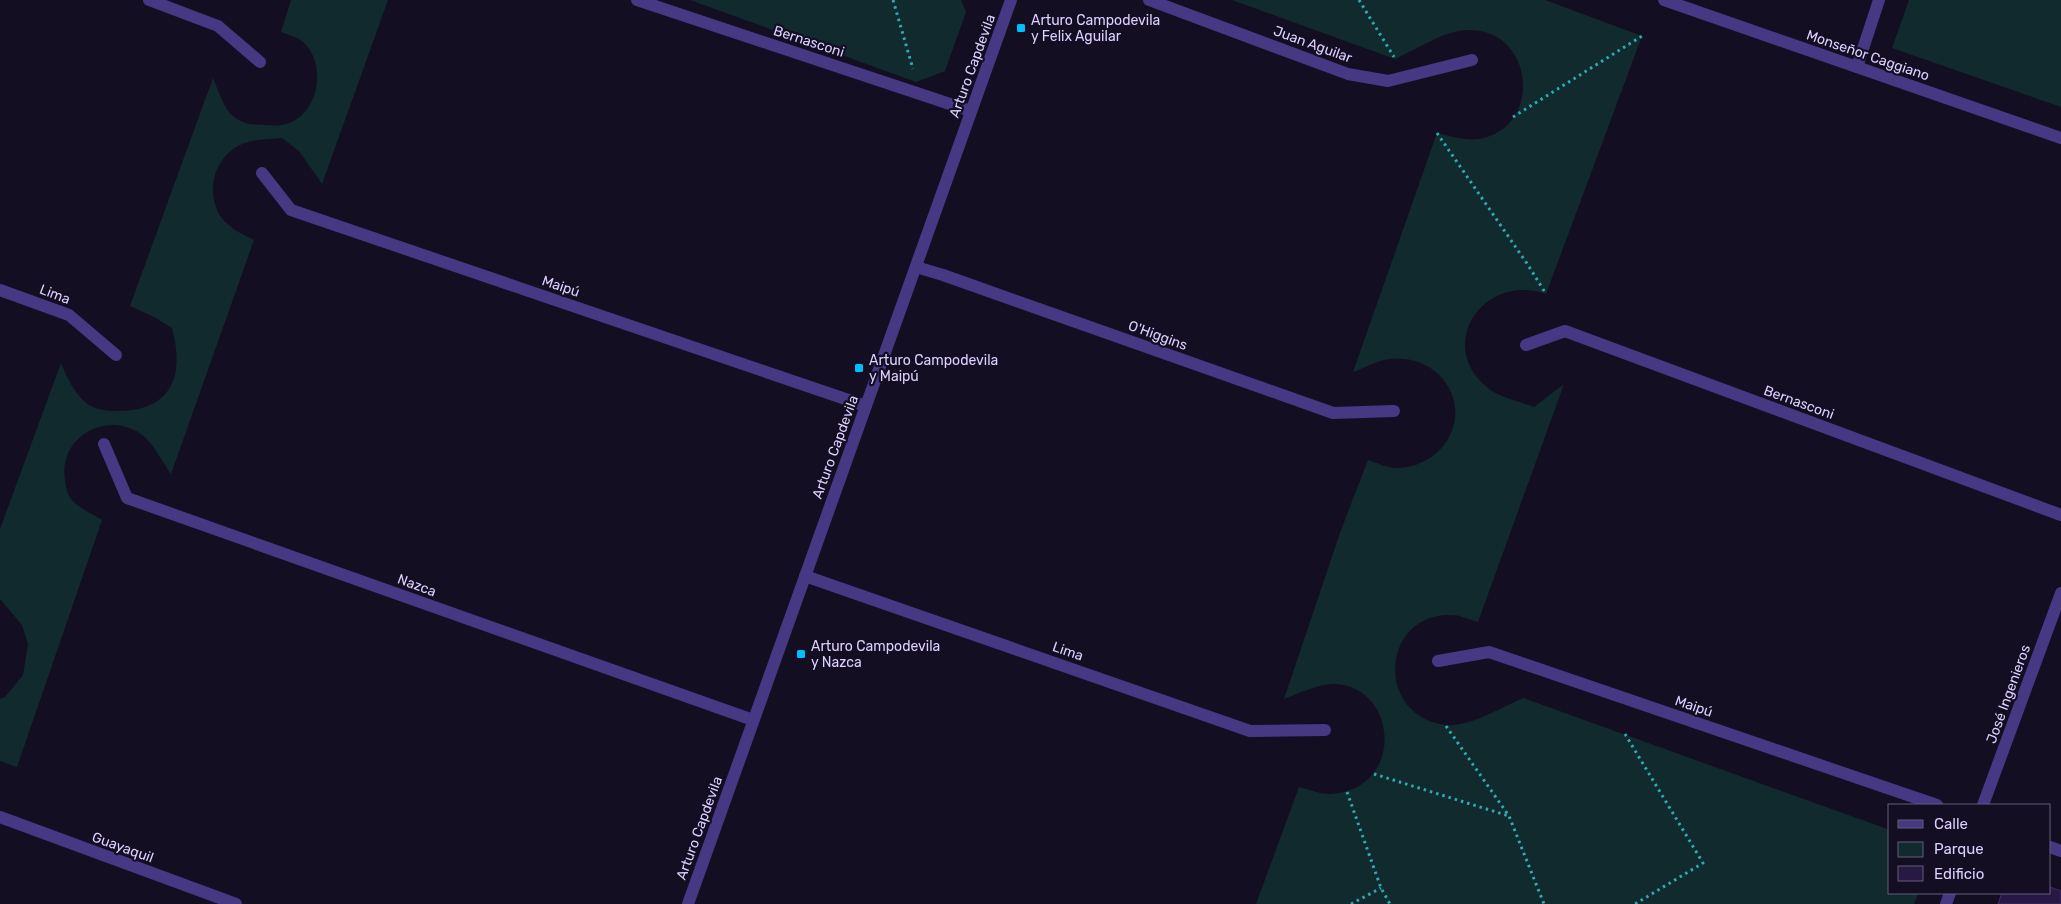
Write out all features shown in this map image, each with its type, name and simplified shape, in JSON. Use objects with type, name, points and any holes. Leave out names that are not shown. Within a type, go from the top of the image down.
[{"type":"street","points":[[149,0],[218,26],[260,62]]},
{"type":"street","name":"Bernasconi","points":[[637,0],[971,111]]},
{"type":"street","name":"Arturo Capdevila","points":[[688,904],[1011,0]]},
{"type":"street","name":"Juan Aguilar","points":[[1149,0],[1356,75],[1388,81],[1472,60]]},
{"type":"street","name":"Monseñor Caggiano","points":[[1664,0],[2061,138]]},
{"type":"street","points":[[1856,66],[1879,0]]},
{"type":"street","name":"Maipú","points":[[262,174],[291,210],[866,406]]},
{"type":"street","name":"O'Higgins","points":[[916,267],[944,275],[1333,413],[1394,411]]},
{"type":"street","name":"Lima","points":[[0,290],[69,315],[116,355]]},
{"type":"street","name":"Bernasconi","points":[[1526,345],[1565,331],[2061,514]]},
{"type":"street","name":"Nazca","points":[[104,444],[127,498],[753,720]]},
{"type":"street","name":"Lima","points":[[805,576],[1250,731],[1325,730]]},
{"type":"street","name":"José Ingenieros","points":[[1983,804],[2061,593]]},
{"type":"street","name":"Maipú","points":[[1438,661],[1489,652],[1934,804]]},
{"type":"street","name":"Guayaquil","points":[[0,817],[236,904]]},
{"type":"path","points":[[893,0],[914,73]]},
{"type":"path","points":[[1359,0],[1395,59]]},
{"type":"path","points":[[1513,118],[1642,36]]},
{"type":"path","points":[[1438,133],[1546,294]]},
{"type":"path","points":[[1446,726],[1509,816],[1544,904]]},
{"type":"path","points":[[1625,734],[1704,862],[1635,904]]},
{"type":"path","points":[[1374,774],[1509,816]]},
{"type":"path","points":[[1347,792],[1381,888],[1390,904]]},
{"type":"path","points":[[1350,904],[1381,888]]},
{"type":"green space","points":[[291,0],[388,0],[322,184],[299,151],[282,138],[255,140],[240,145],[232,150],[219,165],[213,183],[213,193],[218,212],[238,232],[254,240],[171,474],[145,437],[128,427],[114,425],[100,427],[88,432],[77,440],[69,451],[65,465],[65,480],[68,494],[79,506],[102,520],[17,767],[0,761],[0,699],[5,697],[23,675],[28,644],[22,625],[0,599],[0,529],[61,363],[71,384],[81,398],[92,407],[100,410],[117,411],[151,405],[170,388],[175,375],[177,361],[172,328],[130,306],[213,78],[229,112],[239,120],[255,125],[281,125],[289,123],[297,119],[312,102],[317,79],[313,56],[299,39],[281,32]]},
{"type":"green space","points":[[690,0],[961,0],[966,12],[945,71],[916,82]]},
{"type":"green space","points":[[1232,0],[1545,0],[1642,36],[1546,294],[1523,290],[1503,293],[1486,303],[1474,317],[1466,334],[1466,352],[1472,371],[1488,388],[1498,394],[1534,407],[1564,384],[1478,622],[1452,615],[1429,618],[1411,630],[1400,646],[1395,665],[1397,685],[1406,703],[1422,717],[1445,725],[1454,725],[1474,720],[1523,698],[1888,829],[1888,894],[1918,894],[1914,904],[1256,904],[1299,787],[1329,794],[1354,789],[1371,776],[1381,759],[1385,739],[1382,720],[1372,702],[1357,690],[1330,684],[1284,699],[1341,530],[1368,460],[1397,468],[1421,463],[1433,456],[1447,441],[1454,424],[1455,407],[1450,391],[1441,377],[1427,366],[1409,360],[1389,359],[1353,372],[1437,133],[1458,138],[1479,139],[1500,131],[1514,117],[1521,99],[1523,80],[1518,61],[1507,44],[1489,33],[1466,30],[1457,31],[1439,37],[1395,59]]},
{"type":"green space","points":[[1909,0],[2061,0],[2061,107],[1892,48]]},
{"type":"building","points":[[2051,887],[2061,891],[2061,904],[1998,904],[2002,894],[2051,894]]},
{"type":"place","name":"Arturo Campodevila y Felix Aguilar","points":[[1021,28]]},
{"type":"place","name":"Arturo Campodevila y Maipú","points":[[859,368]]},
{"type":"place","name":"Arturo Campodevila y Nazca","points":[[801,654]]}]
